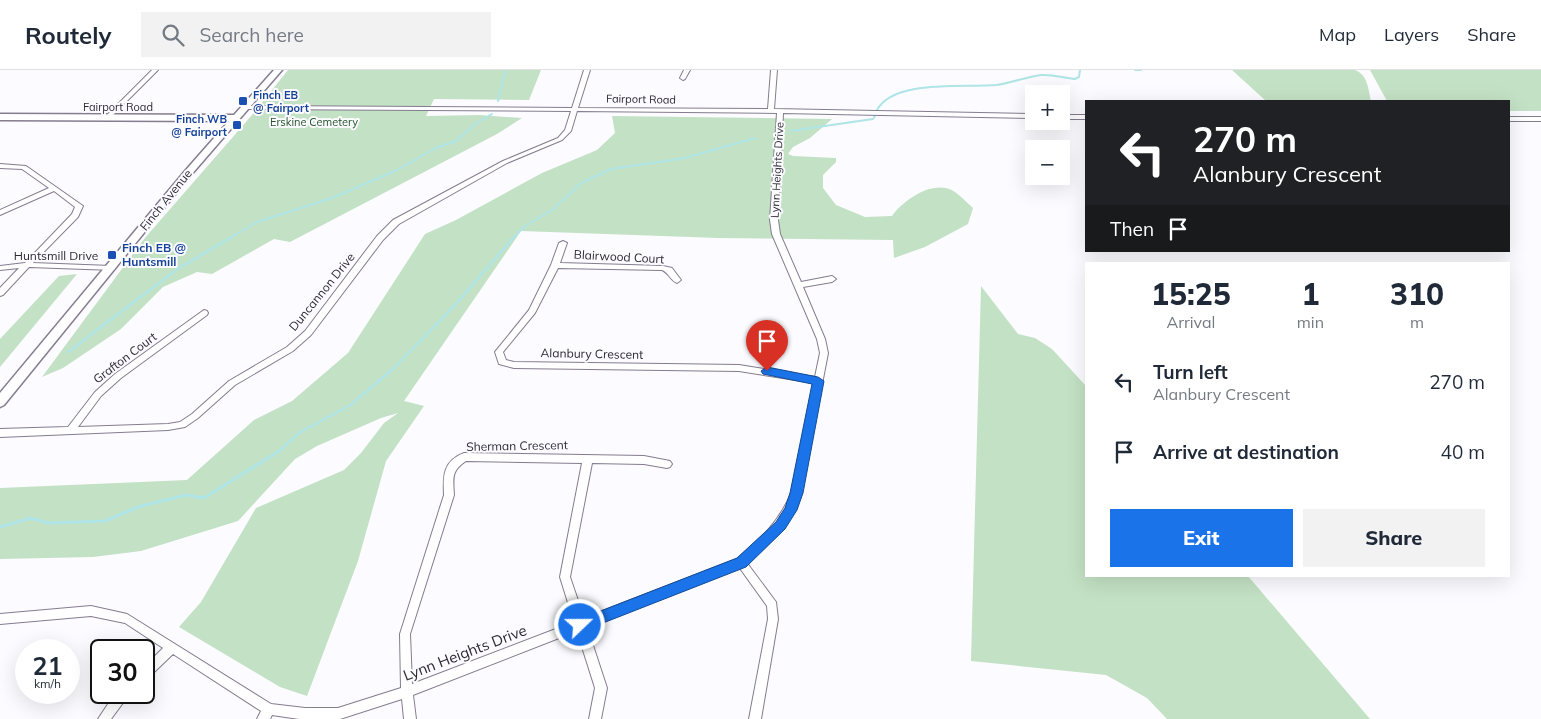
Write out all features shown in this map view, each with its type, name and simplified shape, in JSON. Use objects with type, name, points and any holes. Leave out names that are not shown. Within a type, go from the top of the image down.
[{"type":"main road","name":"Finch Avenue","points":[[0,402],[188,173],[278,70]]},
{"type":"main road","name":"Fairport Road","points":[[0,117],[236,118]]},
{"type":"street","points":[[108,117],[155,70]]},
{"type":"street","points":[[574,110],[587,70]]},
{"type":"street","points":[[683,78],[687,70]]},
{"type":"street","points":[[771,111],[774,70]]},
{"type":"street","name":"Fairport Road","points":[[247,107],[780,111],[1025,116]]},
{"type":"street","name":"Duncannon Drive","points":[[0,433],[182,425],[196,416],[232,383],[290,349],[308,333],[380,238],[396,222],[505,162],[560,140],[568,131],[574,110]]},
{"type":"street","name":"Lynn Heights Drive","points":[[0,619],[91,611],[128,619],[266,714],[338,714],[407,692],[741,562],[780,526],[791,510],[824,353],[821,339],[776,234],[774,220],[780,111]]},
{"type":"street","points":[[1070,117],[1085,117]]},
{"type":"street","points":[[1510,119],[1541,119]]},
{"type":"street","points":[[0,166],[24,167],[79,206],[75,215],[0,293]]},
{"type":"street","points":[[0,214],[53,189]]},
{"type":"street","name":"Alanbury Crescent","points":[[563,243],[555,265],[532,311],[499,352],[502,362],[514,366],[739,368],[818,381]]},
{"type":"street","name":"Huntsmill Drive","points":[[0,268],[27,265],[111,268]]},
{"type":"street","name":"Blairwood Court","points":[[555,265],[663,268],[669,270],[677,280]]},
{"type":"street","points":[[799,285],[832,279]]},
{"type":"street","name":"Grafton Court","points":[[70,431],[98,394],[118,376],[204,313]]},
{"type":"street","name":"Sherman Crescent","points":[[407,692],[405,634],[449,495],[448,471],[451,464],[464,456],[588,458]]},
{"type":"street","points":[[595,719],[601,688],[565,577],[588,458],[644,460],[667,464]]},
{"type":"street","points":[[741,562],[772,605],[773,619],[755,719]]},
{"type":"street","points":[[155,663],[171,648]]},
{"type":"street","points":[[407,692],[410,719]]},
{"type":"street","points":[[104,719],[116,704]]},
{"type":"green space","name":"Erskine Cemetery","points":[[288,70],[541,70],[529,100],[434,99],[426,116],[479,115],[522,118],[497,134],[290,242],[274,239],[212,274],[197,272],[163,287],[121,329],[63,368],[42,377],[144,239],[252,115]]},
{"type":"green space","points":[[1232,70],[1355,70],[1363,75],[1371,100],[1265,100]]},
{"type":"green space","points":[[1370,70],[1541,70],[1541,111],[1510,111],[1510,100],[1386,100]]},
{"type":"green space","points":[[612,116],[832,119],[810,138],[793,147],[788,154],[793,156],[836,158],[836,162],[823,175],[823,188],[836,205],[865,217],[892,216],[912,197],[938,187],[947,188],[955,192],[973,208],[968,224],[925,247],[894,258],[893,240],[718,238],[521,231],[404,401],[424,406],[386,461],[358,561],[307,696],[280,687],[179,627],[201,602],[256,508],[344,470],[361,453],[384,423],[398,413],[381,418],[317,446],[295,459],[238,521],[141,551],[93,557],[0,559],[0,488],[187,480],[254,420],[292,401],[348,353],[425,234],[456,220],[542,173],[597,150],[615,133]]},
{"type":"green space","points":[[77,274],[0,367],[0,339],[59,276]]},
{"type":"green space","points":[[981,286],[1018,334],[1035,338],[1052,349],[1085,385],[1085,577],[1249,577],[1370,719],[1167,719],[1147,698],[1106,675],[971,661]]},
{"type":"waterway","points":[[498,101],[506,70]]},
{"type":"waterway","points":[[877,110],[886,100],[898,93],[914,89],[996,85],[1041,75],[1075,79],[1079,77],[1080,70]]},
{"type":"waterway","points":[[1135,70],[1141,70]]},
{"type":"waterway","points":[[230,238],[257,222],[332,198],[395,171],[436,148],[456,141],[475,124],[492,114]]},
{"type":"waterway","points":[[790,131],[873,119],[875,116]]},
{"type":"waterway","points":[[514,237],[525,226],[552,210],[581,183],[611,169],[685,158],[755,138]]},
{"type":"waterway","points":[[68,352],[179,268],[232,237]]},
{"type":"waterway","points":[[279,451],[299,433],[352,404],[395,367],[455,305],[514,237]]},
{"type":"waterway","points":[[0,527],[31,518],[48,523],[105,521],[138,507],[186,495],[204,498],[281,450]]},
{"type":"place","name":"Finch EB @ Fairport","points":[[243,101]]},
{"type":"place","name":"Finch WB @ Fairport","points":[[237,125]]},
{"type":"place","name":"Finch EB @ Huntsmill","points":[[112,255]]},
{"type":"route","points":[[580,625],[741,562],[760,547],[780,526],[791,510],[796,493],[818,381],[767,371]]}]
